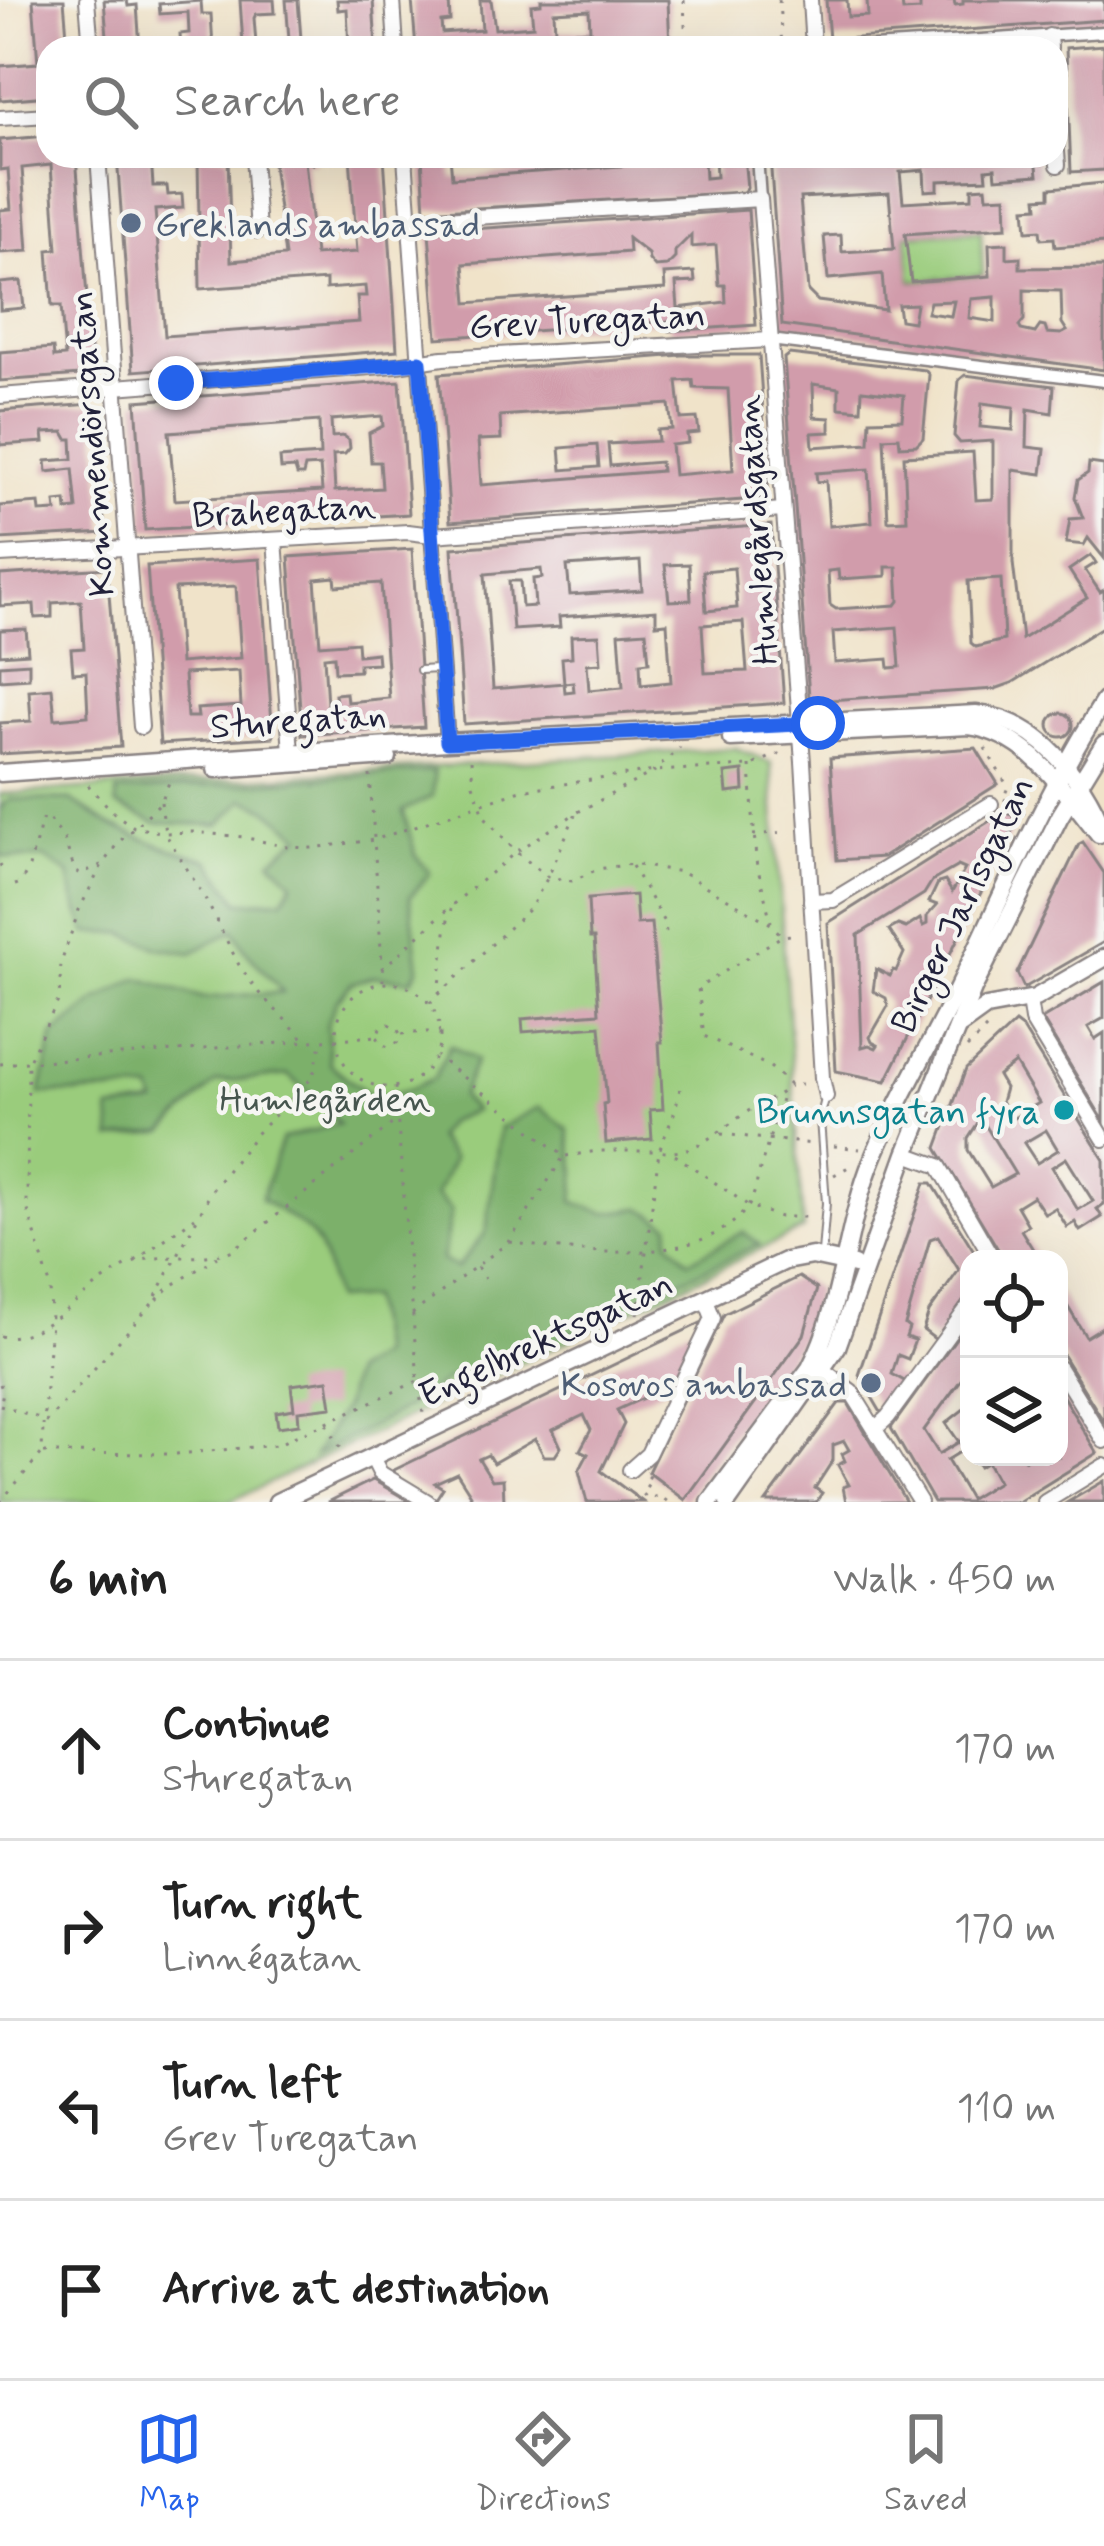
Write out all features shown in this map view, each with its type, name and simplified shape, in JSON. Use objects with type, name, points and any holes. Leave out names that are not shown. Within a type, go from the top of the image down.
[{"type":"street","points":[[87,0],[90,36]]},
{"type":"street","points":[[393,0],[395,36]]},
{"type":"street","points":[[811,0],[813,36]]},
{"type":"street","points":[[1068,39],[1104,32]]},
{"type":"street","points":[[0,118],[36,116]]},
{"type":"street","name":"Kommendörsgatan","points":[[99,168],[140,727]]},
{"type":"street","points":[[254,168],[258,231]]},
{"type":"street","points":[[406,168],[447,742]]},
{"type":"street","name":"Humlegårdsgatan","points":[[758,168],[826,1096]]},
{"type":"street","points":[[411,221],[760,199]]},
{"type":"street","name":"Grev Turegatan","points":[[0,396],[443,358],[770,340],[1104,381]]},
{"type":"street","name":"Brahegatan","points":[[0,555],[408,532],[432,535],[718,510],[783,510]]},
{"type":"street","points":[[275,540],[291,752]]},
{"type":"street","name":"Birger Jarlsgatan","points":[[728,1502],[837,1347],[906,1154],[973,989],[1104,700]]},
{"type":"street","name":"Sturegatan","points":[[0,773],[447,742],[969,726],[1015,742],[1070,781],[1104,835]]},
{"type":"street","name":"Sturegatan","points":[[0,784],[800,730]]},
{"type":"street","name":"Birger Jarlsgatan","points":[[710,1502],[810,1368],[828,1330],[871,1162],[1070,781],[1104,730]]},
{"type":"street","name":"Birger Jarlsgatan","points":[[1070,781],[1104,744]]},
{"type":"street","points":[[811,902],[833,901],[899,854],[997,801]]},
{"type":"street","points":[[960,1026],[976,1011],[1029,1000],[1104,958]]},
{"type":"street","points":[[1029,1000],[1032,1020],[1104,1139]]},
{"type":"street","points":[[883,1139],[886,1147],[939,1166],[988,1250]]},
{"type":"street","name":"Engelbrektsgatan","points":[[277,1502],[785,1261],[822,1257],[866,1269]]},
{"type":"street","points":[[630,1470],[648,1454],[713,1318],[705,1298]]},
{"type":"street","points":[[875,1429],[888,1418],[960,1318]]},
{"type":"street","points":[[823,1370],[850,1391],[920,1502]]},
{"type":"street","points":[[1068,1383],[1104,1441]]},
{"type":"street","points":[[372,1457],[380,1473],[428,1502]]},
{"type":"street","points":[[1045,1502],[1104,1466]]},
{"type":"lane","points":[[420,670],[442,669]]},
{"type":"lane","name":"Humlegårdsgatan","points":[[822,1257],[826,1203],[820,1119],[826,1096]]},
{"type":"path","points":[[684,0],[686,36]]},
{"type":"path","points":[[779,0],[781,36]]},
{"type":"path","points":[[980,740],[1008,787],[997,801],[1025,814]]},
{"type":"path","points":[[382,969],[516,852],[655,771],[680,747]]},
{"type":"path","points":[[88,785],[134,827],[243,837],[299,848],[374,840],[521,790],[655,771],[750,766],[781,753]]},
{"type":"path","points":[[471,760],[473,784],[485,817],[516,852],[548,877],[572,881],[598,869],[632,864],[681,872],[771,924],[782,936]]},
{"type":"path","points":[[369,766],[383,983]]},
{"type":"path","points":[[750,766],[756,861],[771,924]]},
{"type":"path","points":[[0,1502],[42,1453],[51,1322],[50,1285],[27,1207],[28,1062],[59,999],[61,963],[71,929],[102,865],[160,802],[170,780]]},
{"type":"path","points":[[160,802],[165,833],[248,978],[306,1041]]},
{"type":"path","points":[[430,1003],[531,907],[576,814]]},
{"type":"path","points":[[15,885],[29,867],[43,817],[48,817],[64,839],[75,871],[86,874],[102,865]]},
{"type":"path","points":[[753,835],[785,832]]},
{"type":"path","points":[[0,864],[4,874]]},
{"type":"path","points":[[632,864],[665,924],[667,941]]},
{"type":"path","points":[[439,996],[452,905]]},
{"type":"path","points":[[790,1085],[769,1066],[704,1036],[698,988],[791,935]]},
{"type":"path","points":[[383,983],[409,987],[430,1003],[440,1031],[436,1055],[423,1074],[394,1087],[377,1086],[358,1077],[343,1059],[337,1039],[339,1018],[364,988],[383,983]]},
{"type":"path","points":[[385,1024],[394,1025],[400,1034],[397,1043],[388,1047],[377,1036],[385,1024]]},
{"type":"path","points":[[400,1034],[440,1031]]},
{"type":"path","points":[[0,1064],[377,1036]]},
{"type":"path","points":[[152,1304],[212,1190],[257,1133],[314,1077],[322,1040]]},
{"type":"path","points":[[436,1055],[565,1156],[598,1151],[674,1154],[749,1206],[780,1217],[811,1217]]},
{"type":"path","points":[[638,1313],[658,1151],[681,1084]]},
{"type":"path","points":[[674,1154],[719,1133],[790,1085],[802,1084]]},
{"type":"path","points":[[394,1087],[423,1415]]},
{"type":"path","points":[[509,1242],[646,1252],[686,1246],[728,1226],[749,1206],[783,1093]]},
{"type":"path","points":[[44,1423],[170,1287],[249,1240],[397,1120]]},
{"type":"path","points":[[719,1133],[806,1144]]},
{"type":"path","points":[[826,1145],[862,1149]]},
{"type":"path","points":[[412,1314],[509,1242],[565,1156]]},
{"type":"path","points":[[829,1178],[858,1162]]},
{"type":"path","points":[[0,1336],[15,1338],[51,1322],[82,1295],[197,1216]]},
{"type":"path","points":[[132,1262],[218,1256]]},
{"type":"path","points":[[476,1265],[485,1279]]},
{"type":"path","points":[[42,1453],[176,1454],[276,1445],[418,1381]]},
{"type":"path","points":[[0,1384],[0,1405],[44,1423]]},
{"type":"path","points":[[326,1423],[344,1453]]},
{"type":"path","points":[[646,1474],[652,1479],[642,1493],[668,1502]]},
{"type":"green space","points":[[981,231],[983,275],[911,281],[906,235]]},
{"type":"green space","name":"Humlegården","points":[[736,748],[771,763],[803,1229],[229,1502],[0,1502],[0,794]]},
{"type":"green space","points":[[434,771],[433,796],[403,811],[416,856],[430,873],[410,897],[419,968],[412,980],[373,976],[352,983],[337,1000],[327,1024],[330,1064],[376,1097],[434,1078],[450,1045],[476,1060],[461,1097],[474,1111],[448,1122],[436,1137],[453,1159],[436,1195],[451,1211],[442,1260],[457,1268],[486,1232],[500,1128],[539,1107],[568,1129],[576,1172],[574,1202],[606,1213],[641,1208],[670,1224],[669,1240],[689,1261],[743,1232],[760,1244],[515,1359],[446,1380],[410,1406],[314,1456],[344,1406],[352,1373],[379,1355],[370,1298],[334,1300],[314,1238],[261,1199],[282,1139],[339,1124],[288,1075],[216,1082],[164,1132],[112,1139],[110,1110],[156,1104],[152,1091],[40,1094],[54,1035],[97,1000],[138,978],[204,998],[283,992],[245,950],[234,930],[192,953],[159,948],[123,933],[87,933],[69,874],[44,858],[0,855],[0,808],[10,799],[71,800],[111,826],[209,860],[239,902],[283,899],[293,882],[271,860],[301,836],[266,808],[244,799],[219,825],[156,823],[116,805],[117,792]]},
{"type":"building","points":[[33,0],[64,0],[67,36],[36,38]]},
{"type":"building","points":[[104,0],[137,5],[139,36],[107,36]]},
{"type":"building","points":[[240,0],[274,0],[275,13],[256,14],[255,36],[242,36]]},
{"type":"building","points":[[286,0],[298,0],[301,36],[289,36]]},
{"type":"building","points":[[337,0],[373,0],[375,36],[348,36],[347,9],[338,10]]},
{"type":"building","points":[[412,0],[449,0],[450,21],[441,22],[442,33],[482,30],[480,0],[491,0],[495,29],[533,26],[531,5],[541,0],[668,0],[670,36],[415,36]],"holes":[[[589,10],[590,30],[555,32],[554,12]]]},
{"type":"building","points":[[826,0],[847,0],[848,17],[868,16],[867,0],[902,2],[903,11],[920,10],[920,1],[929,0],[954,0],[955,5],[963,0],[1104,0],[1104,20],[829,36]]},
{"type":"building","points":[[201,1],[202,14],[211,14],[212,36],[180,36],[189,33],[188,12],[160,14],[159,4]]},
{"type":"building","points":[[1104,45],[1104,170],[1071,172],[1068,48]]},
{"type":"building","points":[[36,63],[36,97],[0,100],[0,66]]},
{"type":"building","points":[[36,137],[36,167],[22,168],[28,251],[0,253],[0,210],[11,209],[8,169],[0,170],[0,140]]},
{"type":"building","points":[[51,168],[77,168],[93,374],[0,381],[0,352],[53,348],[54,357],[65,356],[61,306],[52,306],[48,250],[57,249]]},
{"type":"building","points":[[118,168],[152,168],[153,186],[167,186],[168,195],[182,194],[183,208],[155,210],[165,336],[359,322],[357,296],[366,296],[365,286],[326,289],[326,280],[200,289],[198,168],[228,168],[231,261],[285,256],[274,168],[306,168],[315,255],[357,252],[351,168],[385,168],[397,350],[133,371]]},
{"type":"building","points":[[423,168],[451,168],[452,178],[592,168],[704,168],[705,178],[716,177],[716,168],[745,168],[747,188],[743,192],[425,211]]},
{"type":"building","points":[[771,168],[995,168],[986,169],[987,179],[938,181],[938,190],[925,191],[924,170],[900,172],[903,202],[972,198],[972,188],[986,187],[987,197],[1006,196],[1007,227],[905,234],[911,282],[990,276],[989,244],[1007,243],[1007,258],[1020,257],[1020,268],[1104,267],[1104,370],[782,325]],"holes":[[[889,193],[894,249],[842,252],[841,235],[824,236],[828,279],[882,274],[885,310],[818,301],[808,291],[800,198]],[[1024,290],[1061,291],[1062,323],[1067,331],[1047,333],[1040,326],[1035,333],[1021,330]],[[995,297],[995,322],[969,318],[971,299]],[[954,301],[951,316],[927,313],[930,302]],[[916,304],[913,322],[900,320],[898,305]]]},
{"type":"building","points":[[995,168],[1037,168],[1038,175],[996,178]]},
{"type":"building","points":[[1104,183],[1104,243],[1055,247],[1054,238],[1041,239],[1040,230],[1027,231],[1025,208],[1038,207],[1037,198],[1050,197],[1050,188]]},
{"type":"building","points":[[748,210],[756,325],[670,331],[669,321],[437,338],[429,232]],"holes":[[[691,235],[691,247],[716,245],[719,285],[725,285],[726,302],[678,308],[676,283],[695,282],[694,272],[664,274],[665,289],[467,303],[464,264],[629,252],[628,238],[648,254],[655,267],[667,266]]]},
{"type":"building","points":[[21,281],[24,308],[0,310],[0,283]]},
{"type":"building","points":[[789,354],[925,370],[929,375],[923,438],[916,445],[900,446],[899,437],[884,438],[888,521],[907,520],[904,456],[973,452],[976,500],[993,499],[993,441],[960,443],[954,436],[959,380],[965,375],[1054,386],[1052,413],[1028,409],[1027,447],[1045,449],[1042,474],[1013,470],[1013,563],[1022,639],[1087,598],[1069,570],[1091,555],[1096,563],[1085,570],[1100,592],[1104,590],[1104,626],[995,689],[814,701],[809,696],[784,358]],"holes":[[[813,384],[839,388],[839,408],[861,410],[862,390],[904,395],[902,419],[870,420],[869,443],[813,447],[812,433],[830,432],[830,418],[814,417]],[[982,403],[1014,407],[1013,430],[980,427]],[[869,469],[872,522],[829,526],[826,481],[817,482],[816,473]],[[886,567],[897,567],[896,605],[836,609],[830,605],[828,571],[838,570],[839,579],[886,576]],[[1001,579],[1004,640],[976,647],[971,643],[968,581]],[[897,627],[900,667],[889,668],[888,659],[835,663],[833,632]]]},
{"type":"building","points":[[682,355],[759,355],[769,498],[450,522],[439,374]],"holes":[[[693,380],[694,388],[728,389],[733,470],[674,475],[671,445],[688,443],[687,434],[699,433],[697,418],[681,419],[677,381]],[[669,404],[672,429],[657,430],[658,441],[608,444],[610,466],[660,462],[661,471],[481,485],[478,440],[501,439],[500,416]]]},
{"type":"building","points":[[400,381],[409,514],[145,530],[136,401]],"holes":[[[382,416],[383,426],[369,433],[371,462],[380,462],[382,488],[335,491],[333,455],[345,454],[350,448],[344,436],[332,437],[331,420]],[[319,421],[320,455],[280,458],[281,469],[295,468],[297,475],[303,475],[305,467],[320,466],[322,491],[175,500],[169,432]]]},
{"type":"building","points":[[92,404],[105,533],[0,539],[0,506],[39,503],[40,512],[56,511],[55,502],[66,501],[67,510],[77,509],[73,469],[47,472],[46,461],[73,459],[72,439],[64,432],[43,433],[44,442],[0,445],[0,411]]},
{"type":"building","points":[[597,445],[599,467],[562,470],[560,448]]},
{"type":"building","points":[[1089,463],[1104,465],[1104,558],[1088,538],[1084,545],[1066,543],[1070,519],[1083,518],[1075,497],[1078,480],[1088,473]]},
{"type":"building","points":[[771,525],[784,703],[464,724],[452,548]],"holes":[[[640,561],[642,590],[570,595],[567,566]],[[689,564],[691,600],[669,601],[665,565]],[[734,568],[737,608],[706,611],[703,571]],[[541,569],[542,578],[533,579],[535,606],[522,607],[520,581],[509,581],[513,630],[560,627],[559,617],[656,610],[656,624],[667,623],[671,682],[641,685],[640,663],[649,662],[646,631],[619,633],[623,687],[589,690],[587,664],[601,663],[599,635],[571,636],[572,657],[562,658],[564,683],[493,689],[485,574]],[[743,622],[747,671],[705,673],[702,625]]]},
{"type":"building","points":[[412,549],[424,727],[302,735],[289,557]],"holes":[[[335,577],[336,586],[381,583],[389,698],[347,702],[346,693],[335,694],[336,703],[327,704],[324,657],[334,656],[335,672],[359,671],[359,664],[378,663],[377,653],[358,655],[357,642],[320,645],[315,579]]]},
{"type":"building","points":[[260,559],[273,737],[160,744],[147,566]],"holes":[[[236,586],[241,658],[180,663],[175,589]],[[239,671],[241,706],[197,709],[198,717],[187,717],[184,674]]]},
{"type":"building","points":[[107,568],[121,747],[0,754],[0,723],[31,721],[29,690],[52,688],[55,719],[88,716],[86,672],[73,673],[71,649],[84,648],[81,601],[52,603],[52,617],[35,618],[34,604],[0,606],[0,575]]},
{"type":"building","points":[[26,629],[28,653],[0,655],[0,630]]},
{"type":"building","points":[[29,663],[29,678],[0,680],[0,665]]},
{"type":"building","points":[[1056,713],[1066,713],[1073,725],[1066,737],[1056,737],[1049,730],[1049,720]]},
{"type":"building","points":[[976,748],[998,784],[883,857],[837,860],[830,758]]},
{"type":"building","points":[[743,771],[744,791],[727,793],[725,773]]},
{"type":"building","points":[[1004,812],[1012,814],[1016,823],[886,1081],[836,1071],[828,923]],"holes":[[[958,866],[965,869],[952,892],[945,881],[938,883],[929,902],[937,905],[927,916],[927,924],[923,926],[920,919],[906,928],[898,925],[889,930],[904,953],[890,976],[876,969],[873,991],[886,998],[888,1006],[870,1037],[878,1045],[862,1047],[858,935],[924,894],[932,881]]]},
{"type":"building","points":[[1083,842],[1104,873],[1104,942],[1024,988],[1017,973]]},
{"type":"building","points":[[635,895],[637,924],[651,923],[663,1109],[650,1110],[652,1139],[606,1143],[600,1026],[523,1032],[522,1019],[599,1013],[588,899]]},
{"type":"building","points":[[1104,982],[1104,1018],[1088,1027],[1095,1039],[1104,1033],[1104,1121],[1042,1019]]},
{"type":"building","points":[[1015,1023],[1104,1160],[1104,1204],[1097,1209],[1102,1217],[1080,1231],[1075,1222],[1067,1227],[1055,1208],[1045,1214],[1033,1196],[1017,1206],[1028,1225],[1021,1230],[1033,1250],[999,1250],[937,1148],[966,1069]],"holes":[[[1015,1063],[1039,1103],[1012,1119],[1001,1102],[1005,1088],[998,1076]],[[979,1121],[1015,1174],[991,1187],[968,1150],[968,1138]],[[1046,1130],[1058,1150],[1037,1163],[1024,1143]],[[1066,1158],[1093,1201],[1078,1210],[1052,1167]]]},
{"type":"building","points":[[925,1183],[932,1183],[973,1250],[960,1250],[960,1307],[936,1340],[923,1330],[929,1312],[959,1270],[938,1236],[930,1239],[905,1325],[909,1328],[906,1337],[915,1340],[908,1359],[898,1355],[892,1374],[906,1382],[882,1414],[859,1375]]},
{"type":"building","points":[[799,1277],[817,1289],[804,1335],[685,1500],[648,1472],[724,1314]]},
{"type":"building","points":[[1068,1307],[1086,1337],[1104,1326],[1104,1422],[1068,1364]]},
{"type":"building","points":[[707,1320],[676,1383],[617,1410],[624,1424],[601,1471],[643,1502],[587,1502],[579,1471],[588,1454],[580,1450],[591,1430],[584,1415],[553,1430],[561,1447],[555,1456],[544,1456],[535,1439],[493,1463],[488,1455],[479,1459],[492,1480],[503,1479],[504,1502],[467,1502],[471,1495],[457,1473],[435,1483],[443,1488],[436,1499],[395,1475],[394,1470]]},
{"type":"building","points":[[960,1332],[960,1381],[924,1430],[939,1454],[960,1443],[960,1452],[947,1460],[970,1499],[998,1482],[989,1466],[1068,1466],[1068,1405],[1097,1453],[1018,1502],[934,1502],[891,1428]]},
{"type":"building","points":[[328,1380],[332,1407],[298,1411],[299,1424],[278,1427],[276,1412],[294,1409],[291,1385]]},
{"type":"building","points":[[839,1403],[848,1403],[906,1502],[846,1502],[843,1487],[849,1485],[838,1465],[849,1450],[844,1441],[833,1445],[833,1460],[815,1488],[822,1493],[816,1502],[766,1502]]},
{"type":"building","points":[[960,1412],[960,1441],[959,1442],[946,1423]]},
{"type":"building","points":[[373,1480],[411,1502],[328,1502],[340,1496]]},
{"type":"building","points":[[1104,1481],[1104,1502],[1068,1502]]},
{"type":"place","name":"Greklands ambassad","points":[[131,223]]},
{"type":"place","name":"Brunnsgatan fyra","points":[[1064,1110]]},
{"type":"place","name":"Kosovos ambassad","points":[[871,1383]]},
{"type":"route","points":[[176,383],[420,362],[447,742],[818,723]]}]
